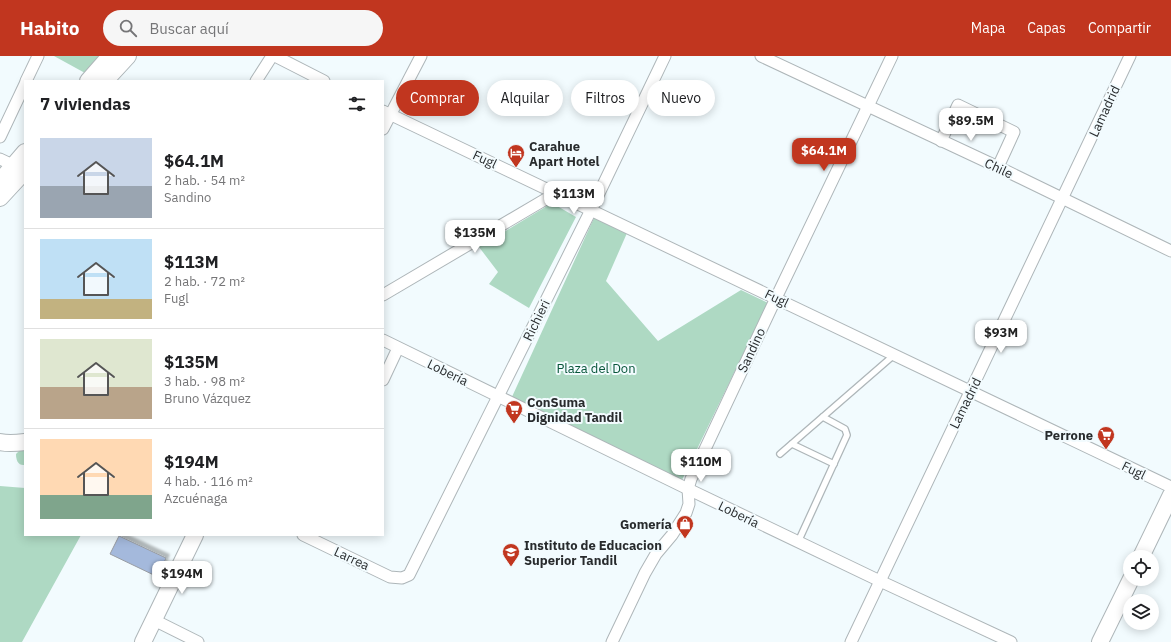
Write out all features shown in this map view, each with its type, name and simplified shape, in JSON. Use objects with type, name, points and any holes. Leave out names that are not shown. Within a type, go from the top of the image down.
[{"type":"main road","points":[[89,80],[110,56]]},
{"type":"main road","points":[[106,80],[128,56]]},
{"type":"main road","points":[[0,181],[24,153]]},
{"type":"main road","points":[[0,198],[13,165]]},
{"type":"main road","points":[[0,442],[24,442]]},
{"type":"main road","points":[[1144,550],[1171,495]]},
{"type":"main road","points":[[148,632],[195,536]]},
{"type":"main road","points":[[1100,642],[1128,586]]},
{"type":"street","points":[[26,80],[38,56]]},
{"type":"street","points":[[257,80],[274,56],[322,80]]},
{"type":"street","points":[[384,123],[386,112],[421,56]]},
{"type":"street","name":"Richieri","points":[[402,578],[409,575],[591,210],[665,56]]},
{"type":"street","name":"Chile","points":[[762,56],[998,167],[1171,251]]},
{"type":"street","name":"Sandino","points":[[612,642],[645,573],[656,554],[672,535],[686,513],[689,504],[688,489],[691,479],[892,56]]},
{"type":"street","name":"Lamadrid","points":[[851,642],[1130,56]]},
{"type":"street","points":[[0,137],[24,86]]},
{"type":"street","points":[[941,141],[958,105],[1014,132],[998,167]]},
{"type":"street","name":"Fugl","points":[[386,112],[1171,487]]},
{"type":"street","points":[[384,294],[556,193]]},
{"type":"street","name":"Lobería","points":[[384,341],[798,542],[1011,642]]},
{"type":"street","points":[[384,378],[398,348]]},
{"type":"street","name":"Larrea","points":[[307,536],[390,576],[402,578]]},
{"type":"street","points":[[134,642],[148,632],[198,642]]},
{"type":"lane","points":[[780,454],[895,355]]},
{"type":"lane","points":[[798,542],[847,435],[845,429],[823,416]]},
{"type":"lane","points":[[792,444],[834,464]]},
{"type":"green space","points":[[54,56],[100,56],[85,73]]},
{"type":"green space","points":[[552,203],[576,217],[529,308],[489,284],[498,272],[479,247]]},
{"type":"green space","name":"Plaza del Don","points":[[594,218],[627,233],[606,281],[658,341],[741,290],[768,303],[682,480],[511,399]]},
{"type":"green space","points":[[24,449],[24,465],[21,465],[16,458],[16,454]]},
{"type":"green space","points":[[0,486],[24,488],[24,536],[80,536],[22,642],[0,642]]},
{"type":"building","points":[[119,536],[166,558],[158,577],[110,554]]},
{"type":"place","name":"Carahue Apart Hotel","points":[[516,168]]},
{"type":"place","name":"ConSuma Dignidad Tandil","points":[[514,424]]},
{"type":"place","name":"Perrone","points":[[1106,450]]},
{"type":"place","name":"Gomería","points":[[685,539]]},
{"type":"place","name":"Instituto de Educacion Superior Tandil","points":[[511,567]]}]
